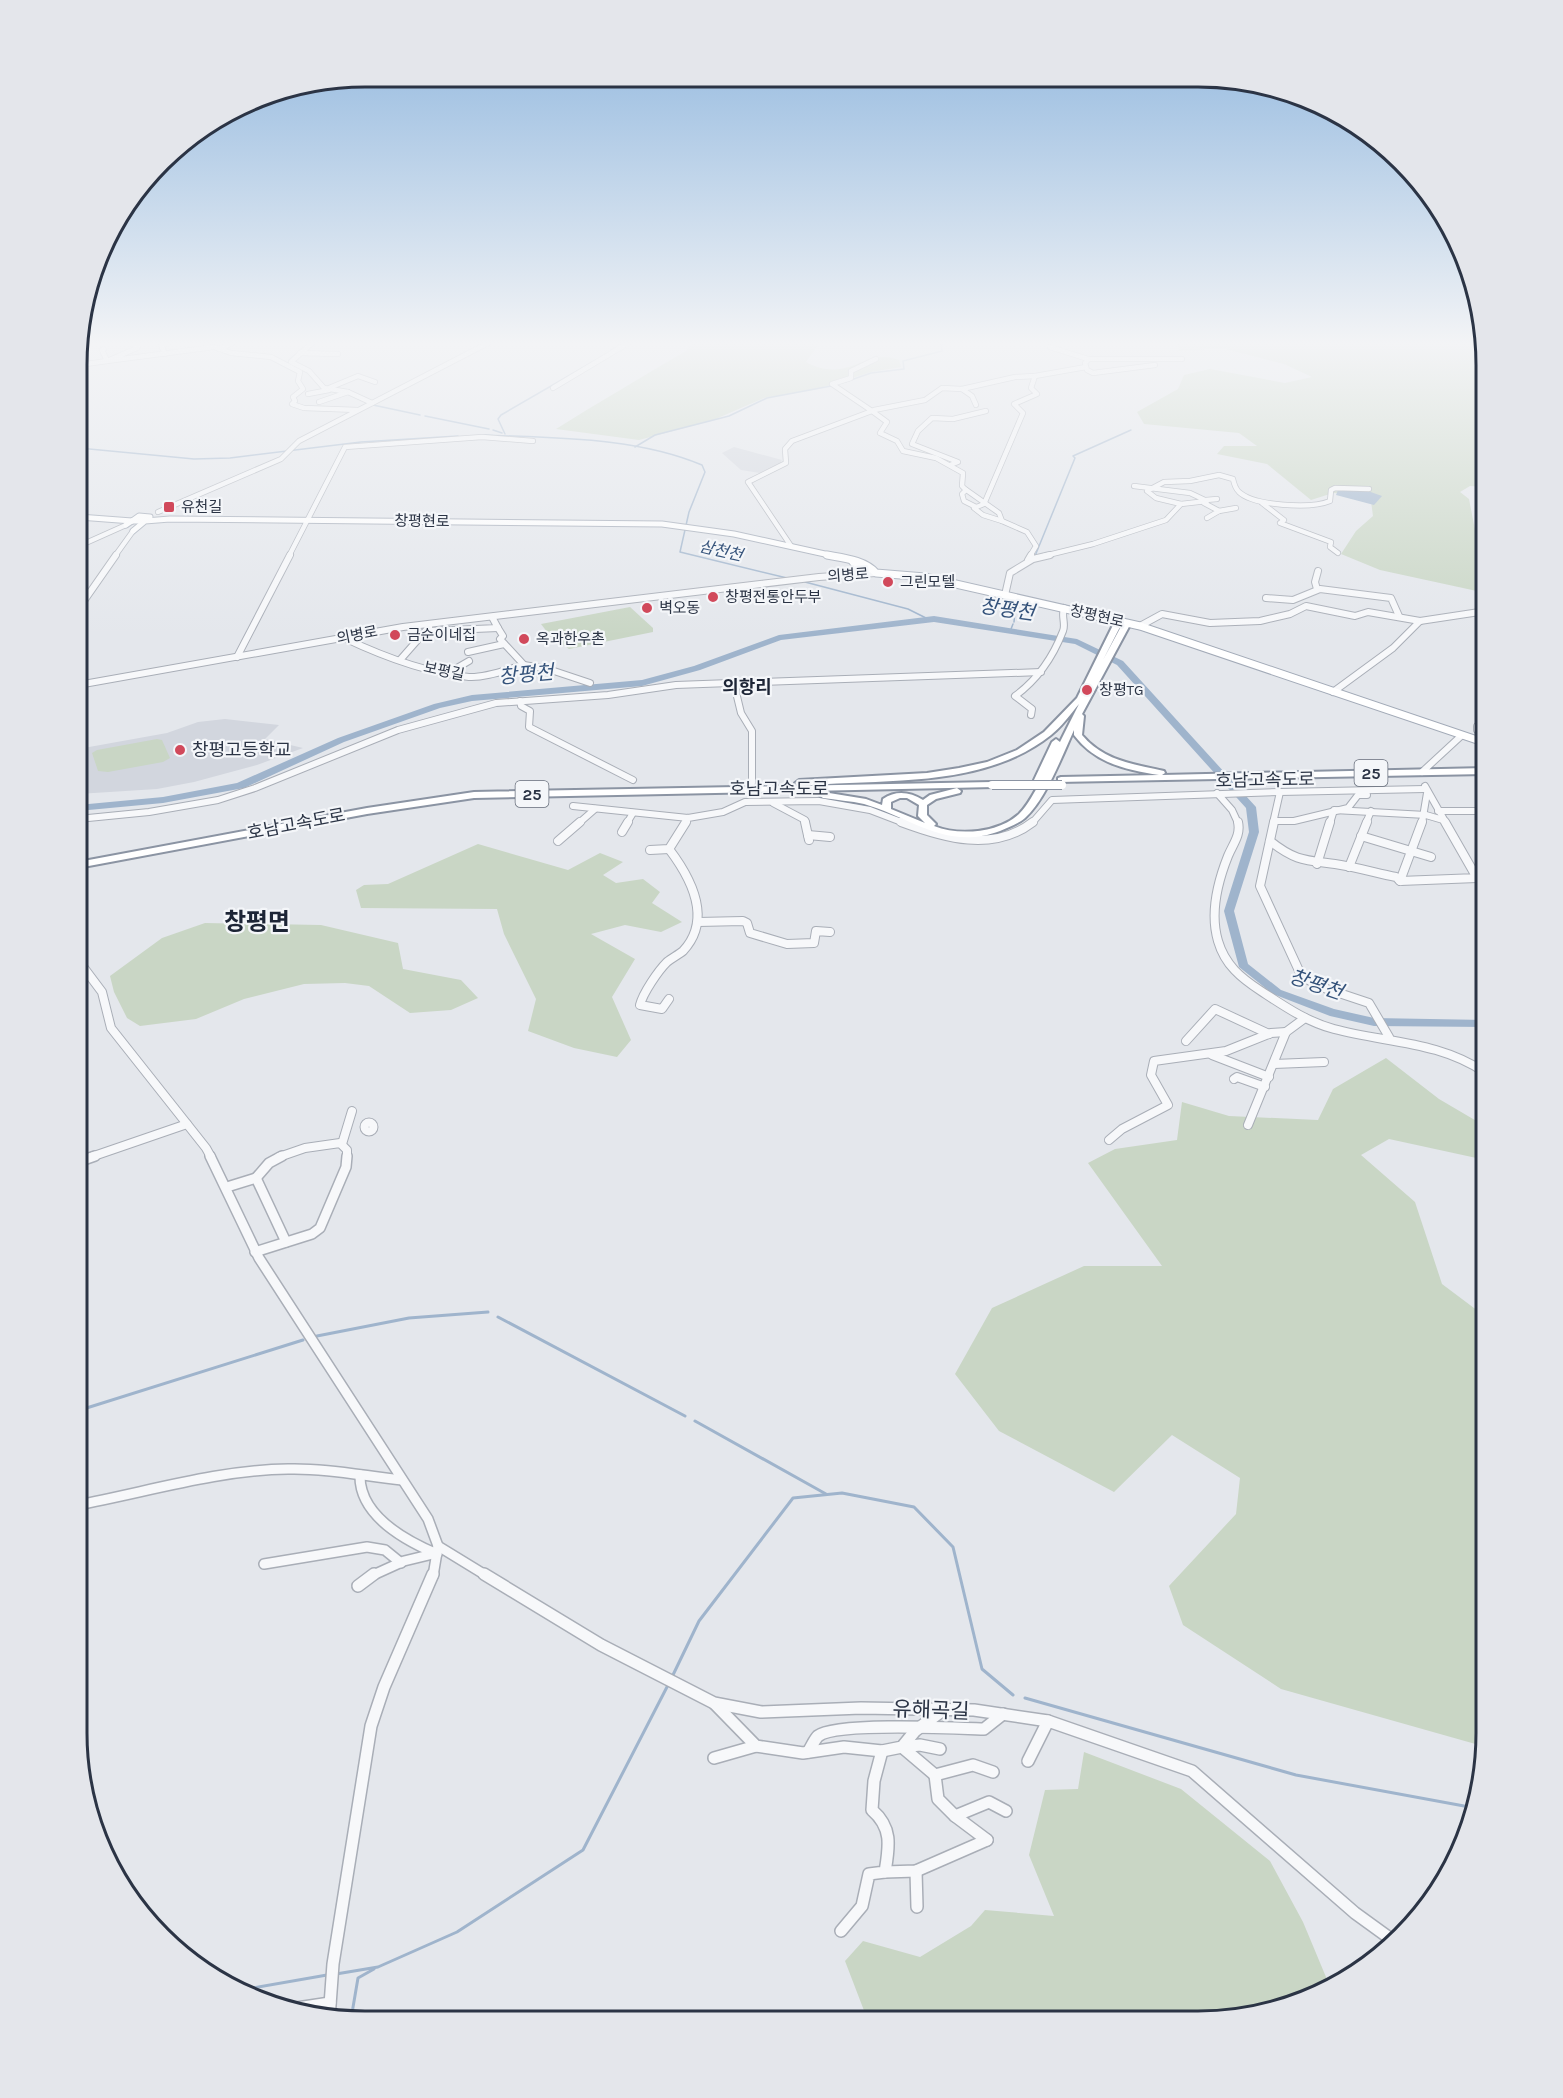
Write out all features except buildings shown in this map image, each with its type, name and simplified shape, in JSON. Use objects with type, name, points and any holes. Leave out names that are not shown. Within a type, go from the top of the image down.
[{"type":"highway","points":[[694,790],[822,795],[866,801],[934,830],[954,834],[986,833],[1010,824],[1022,816],[1037,797],[1081,701],[1092,670],[1123,622]]},
{"type":"highway","points":[[923,804],[922,816],[928,822],[953,831],[982,830],[1006,820],[1019,810],[1032,793],[1081,701],[1098,678],[1110,645]]},
{"type":"highway","points":[[1081,701],[1078,735],[1096,753],[1135,769],[1195,779]]},
{"type":"highway","points":[[779,786],[936,775],[994,760],[1014,753],[1047,734],[1081,701]]},
{"type":"highway","name":"호남고속도로","points":[[87,863],[436,799],[506,794],[1476,773]]},
{"type":"highway","points":[[923,804],[944,793],[992,784]]},
{"type":"highway","name":"호남고속도로","points":[[87,858],[428,795],[510,790],[992,784]]},
{"type":"highway","points":[[887,808],[886,801],[896,795],[909,796],[923,804]]},
{"type":"main road","points":[[133,531],[146,518],[158,512],[158,516],[170,519]]},
{"type":"main road","points":[[87,518],[170,519]]},
{"type":"main road","points":[[115,518],[125,521],[126,525],[135,519]]},
{"type":"main road","points":[[133,531],[135,519]]},
{"type":"main road","name":"창평현로","points":[[170,519],[621,522],[699,529],[856,561],[872,568],[876,573],[925,577],[1140,626],[1476,740]]},
{"type":"main road","points":[[133,531],[148,522],[170,519]]},
{"type":"main road","points":[[825,554],[858,565],[860,568],[848,574]]},
{"type":"main road","points":[[856,561],[925,577]]},
{"type":"street","points":[[158,512],[278,461],[292,447],[305,440]]},
{"type":"street","points":[[237,657],[345,447],[442,440]]},
{"type":"street","points":[[519,440],[533,441]]},
{"type":"street","points":[[791,546],[792,544],[748,482],[786,464],[784,448],[795,440]]},
{"type":"street","points":[[895,440],[903,451],[941,460],[963,473],[962,486],[999,513],[1002,521]]},
{"type":"street","points":[[914,440],[912,444],[958,462],[938,469]]},
{"type":"street","points":[[966,490],[962,494],[964,501],[976,507],[984,504],[1011,440]]},
{"type":"street","points":[[928,464],[941,460]]},
{"type":"street","points":[[1217,499],[1181,504],[1154,497],[1147,491],[1167,480],[1196,480],[1219,474],[1233,479],[1239,492],[1271,508],[1284,520],[1280,523],[1307,532],[1319,541],[1331,542],[1330,547],[1338,553]]},
{"type":"street","points":[[1134,486],[1190,493],[1219,511]]},
{"type":"street","points":[[1250,497],[1275,503],[1326,504],[1332,497],[1331,490],[1335,488],[1369,489]]},
{"type":"street","points":[[1005,595],[1010,573],[1028,560],[1093,544],[1166,520],[1181,504]]},
{"type":"street","points":[[976,507],[974,510],[978,513],[1027,532],[1036,546],[1028,560]]},
{"type":"street","points":[[1207,518],[1219,511],[1236,508]]},
{"type":"street","points":[[87,542],[126,525]]},
{"type":"street","points":[[87,595],[133,531]]},
{"type":"street","points":[[1317,590],[1315,582],[1318,571]]},
{"type":"street","name":"의병로","points":[[87,683],[430,624],[819,577],[876,573]]},
{"type":"street","points":[[1266,598],[1293,600],[1317,590],[1339,589],[1391,598],[1399,616]]},
{"type":"street","points":[[1293,600],[1303,607]]},
{"type":"street","points":[[1140,626],[1162,614],[1210,623],[1260,621],[1290,614],[1303,607],[1324,608],[1355,616],[1368,612],[1420,621],[1476,613]]},
{"type":"street","points":[[1031,715],[1032,709],[1015,696],[1035,681],[1041,672],[1063,631],[1064,608]]},
{"type":"street","points":[[492,617],[503,636],[500,639],[524,665]]},
{"type":"street","points":[[1333,692],[1393,648],[1420,621]]},
{"type":"street","name":"보평길","points":[[400,660],[428,631],[430,624]]},
{"type":"street","points":[[428,631],[498,628]]},
{"type":"street","name":"보평길","points":[[344,638],[373,652],[471,677],[524,665],[548,669],[590,683]]},
{"type":"street","points":[[468,652],[504,644]]},
{"type":"street","points":[[450,672],[469,661]]},
{"type":"street","points":[[87,818],[150,812],[218,800],[425,721],[487,705],[608,695],[676,685],[1041,672]]},
{"type":"street","points":[[734,684],[741,713],[752,731],[752,783]]},
{"type":"street","points":[[520,701],[521,706],[530,711],[529,727],[543,730],[559,743],[609,765],[633,780]]},
{"type":"street","points":[[1422,772],[1461,736]]},
{"type":"street","points":[[573,806],[688,818],[723,812],[755,799],[819,801],[870,810],[935,835],[973,842],[1014,834],[1032,823],[1053,800],[1219,793],[1426,789]]},
{"type":"street","points":[[1274,821],[1294,821],[1348,808],[1358,795],[1426,789]]},
{"type":"street","points":[[1426,789],[1476,877]]},
{"type":"street","points":[[1400,881],[1409,850],[1426,815],[1426,789]]},
{"type":"street","points":[[1280,792],[1260,886],[1301,975],[1318,986],[1369,1003],[1389,1037]]},
{"type":"street","points":[[1219,793],[1227,801],[1236,817],[1239,832],[1216,894],[1214,911],[1220,950],[1231,968],[1251,984],[1305,1018],[1334,1029],[1389,1037],[1444,1051],[1476,1067]]},
{"type":"street","points":[[755,799],[781,805],[805,820],[808,838],[830,837]]},
{"type":"street","points":[[558,841],[595,809]]},
{"type":"street","points":[[1334,810],[1426,815],[1443,820]]},
{"type":"street","points":[[1317,864],[1334,810]]},
{"type":"street","points":[[1349,867],[1371,811]]},
{"type":"street","points":[[1438,811],[1476,811]]},
{"type":"street","points":[[622,832],[633,813]]},
{"type":"street","points":[[669,849],[688,818]]},
{"type":"street","points":[[1361,836],[1431,857]]},
{"type":"street","points":[[1270,841],[1287,855],[1317,864],[1349,867],[1396,877],[1400,881],[1476,879]]},
{"type":"street","points":[[650,850],[669,849]]},
{"type":"street","points":[[669,849],[695,888],[698,922],[690,940],[683,950],[665,964],[640,1005],[662,1009],[669,999]]},
{"type":"street","points":[[698,922],[743,921],[747,923],[750,933],[795,945],[814,943],[816,931],[830,932]]},
{"type":"street","points":[[87,972],[102,992],[111,1028],[206,1148],[227,1187],[255,1252],[428,1519],[437,1550],[433,1575],[384,1687],[370,1726],[333,1964],[329,2009]]},
{"type":"street","points":[[1186,1041],[1215,1009],[1269,1034]]},
{"type":"street","points":[[1109,1140],[1120,1129],[1149,1119],[1168,1105],[1151,1075],[1154,1061],[1234,1049],[1269,1034],[1286,1032],[1305,1018]]},
{"type":"street","points":[[1248,1125],[1286,1032]]},
{"type":"street","points":[[1211,1054],[1269,1077]]},
{"type":"street","points":[[1274,1064],[1324,1062]]},
{"type":"street","points":[[1234,1080],[1237,1077],[1265,1087]]},
{"type":"street","points":[[342,1144],[352,1111]]},
{"type":"street","points":[[87,1159],[187,1124]]},
{"type":"street","points":[[348,1127],[364,1127]]},
{"type":"street","points":[[227,1187],[256,1178],[264,1166],[298,1149],[342,1144]]},
{"type":"street","points":[[255,1252],[312,1234],[320,1228],[346,1167],[348,1154],[342,1144]]},
{"type":"street","points":[[256,1178],[286,1242]]},
{"type":"street","points":[[87,1503],[225,1475],[275,1469],[309,1469],[402,1480]]},
{"type":"street","name":"유해곡길","points":[[360,1476],[363,1499],[403,1539],[437,1550],[649,1672],[714,1703],[761,1712],[861,1708],[1003,1714],[1048,1721],[1192,1771],[1355,1913],[1387,1937]]},
{"type":"street","points":[[264,1564],[363,1546],[390,1550],[401,1563]]},
{"type":"street","points":[[358,1586],[368,1576],[437,1550]]},
{"type":"street","points":[[714,1703],[756,1746]]},
{"type":"street","points":[[902,1747],[921,1727],[943,1710]]},
{"type":"street","points":[[808,1752],[818,1736],[835,1730],[921,1727],[984,1729],[1003,1714]]},
{"type":"street","points":[[1028,1761],[1048,1721]]},
{"type":"street","points":[[714,1758],[756,1746],[808,1752],[844,1747],[882,1750],[920,1745],[940,1749]]},
{"type":"street","points":[[902,1747],[935,1775]]},
{"type":"street","points":[[882,1750],[874,1781],[872,1810],[884,1818],[890,1837],[885,1872]]},
{"type":"street","points":[[935,1775],[973,1765],[993,1772]]},
{"type":"street","points":[[841,1931],[860,1913],[866,1902],[869,1874],[916,1871],[987,1840],[938,1802],[934,1792],[935,1775]]},
{"type":"street","points":[[955,1816],[989,1802],[1006,1811]]},
{"type":"street","points":[[916,1871],[917,1907]]},
{"type":"street","points":[[311,2006],[330,2003]]},
{"type":"shaded area","points":[[734,447],[782,460],[780,464],[760,473],[741,470],[722,453]]},
{"type":"shaded area","name":"창평고등학교","points":[[225,719],[279,725],[265,739],[303,748],[257,765],[194,782],[157,789],[87,793],[87,747],[167,733],[198,722]]},
{"type":"green space","points":[[1249,440],[1476,440],[1476,486],[1470,486],[1460,492],[1469,499],[1476,535],[1476,591],[1380,570],[1341,554],[1356,531],[1373,516],[1370,494],[1333,493],[1311,500],[1267,464],[1217,454],[1224,446],[1257,446]]},
{"type":"green space","points":[[630,607],[653,628],[653,632],[569,649],[551,637],[541,624]]},
{"type":"green space","points":[[162,740],[170,758],[163,762],[108,772],[98,771],[92,753],[97,750]]},
{"type":"green space","points":[[478,844],[568,870],[600,853],[623,862],[603,875],[616,883],[643,879],[660,892],[652,903],[682,922],[661,932],[625,925],[591,934],[635,959],[612,997],[631,1040],[617,1057],[574,1048],[528,1031],[536,999],[504,934],[497,909],[361,908],[356,890],[364,885],[388,884]]},
{"type":"green space","points":[[205,923],[321,925],[398,943],[403,969],[461,980],[478,998],[451,1010],[410,1013],[369,986],[345,983],[304,984],[244,999],[196,1019],[140,1026],[127,1018],[114,992],[110,976],[162,938]]},
{"type":"green space","points":[[1386,1058],[1439,1099],[1476,1121],[1476,1158],[1389,1139],[1361,1155],[1415,1202],[1442,1284],[1476,1310],[1475,1744],[1281,1689],[1183,1625],[1169,1586],[1236,1514],[1240,1478],[1172,1435],[1114,1492],[999,1431],[955,1374],[992,1308],[1084,1266],[1162,1266],[1088,1163],[1115,1149],[1177,1140],[1182,1102],[1229,1116],[1318,1120],[1333,1089]]},
{"type":"green space","points":[[1084,1752],[1181,1789],[1270,1861],[1303,1922],[1327,1979],[1305,1990],[1270,2002],[1234,2009],[1198,2011],[864,2011],[845,1961],[863,1941],[920,1957],[971,1926],[985,1910],[1054,1916],[1029,1855],[1045,1790],[1078,1789]]},
{"type":"water","points":[[1338,490],[1365,490],[1382,496],[1374,505],[1336,495]]},
{"type":"waterway","name":"삼천천","points":[[87,449],[194,459],[230,458],[395,440]]},
{"type":"waterway","name":"삼천천","points":[[585,440],[636,446]]},
{"type":"waterway","points":[[636,446],[647,440]]},
{"type":"waterway","points":[[1035,556],[1075,458],[1073,456],[1109,440]]},
{"type":"waterway","name":"삼천천","points":[[636,446],[677,456],[702,465],[705,472],[689,512],[680,552],[787,578]]},
{"type":"waterway","name":"삼천천","points":[[805,582],[908,609],[930,620]]},
{"type":"waterway","points":[[1011,598],[1015,612],[1014,622]]},
{"type":"waterway","name":"창평천","points":[[87,807],[163,800],[240,786],[341,740],[437,706],[472,698],[642,683],[697,668],[779,638],[934,619],[1077,642],[1120,663],[1251,807],[1254,832],[1229,911],[1243,965],[1277,992],[1330,1012],[1374,1022],[1476,1024]]},
{"type":"waterway","name":"창평천","points":[[1011,629],[1013,624]]},
{"type":"waterway","points":[[317,1336],[409,1318],[488,1312]]},
{"type":"waterway","points":[[498,1317],[685,1416]]},
{"type":"waterway","points":[[87,1408],[303,1340]]},
{"type":"waterway","points":[[695,1421],[826,1494]]},
{"type":"waterway","points":[[672,1677],[699,1621],[793,1498],[842,1493],[914,1507],[953,1547],[982,1669],[1013,1695]]},
{"type":"waterway","points":[[336,1974],[378,1967],[457,1932],[583,1850],[668,1685]]},
{"type":"waterway","points":[[1025,1698],[1296,1775],[1466,1806]]},
{"type":"waterway","points":[[352,2010],[358,1978],[374,1969]]},
{"type":"waterway","points":[[254,1988],[327,1975]]},
{"type":"place","name":"유천길","points":[[169,507]]},
{"type":"place","name":"그린모텔","points":[[888,582]]},
{"type":"place","name":"창평전통안두부","points":[[713,597]]},
{"type":"place","name":"벽오동","points":[[647,608]]},
{"type":"place","name":"금순이네집","points":[[395,635]]},
{"type":"place","name":"옥과한우촌","points":[[524,639]]},
{"type":"place","name":"창평TG","points":[[1087,690]]},
{"type":"place","name":"창평고등학교","points":[[180,750]]},
{"type":"district","name":"의항리","points":[[747,687]]},
{"type":"district","name":"창평면","points":[[257,922]]}]
